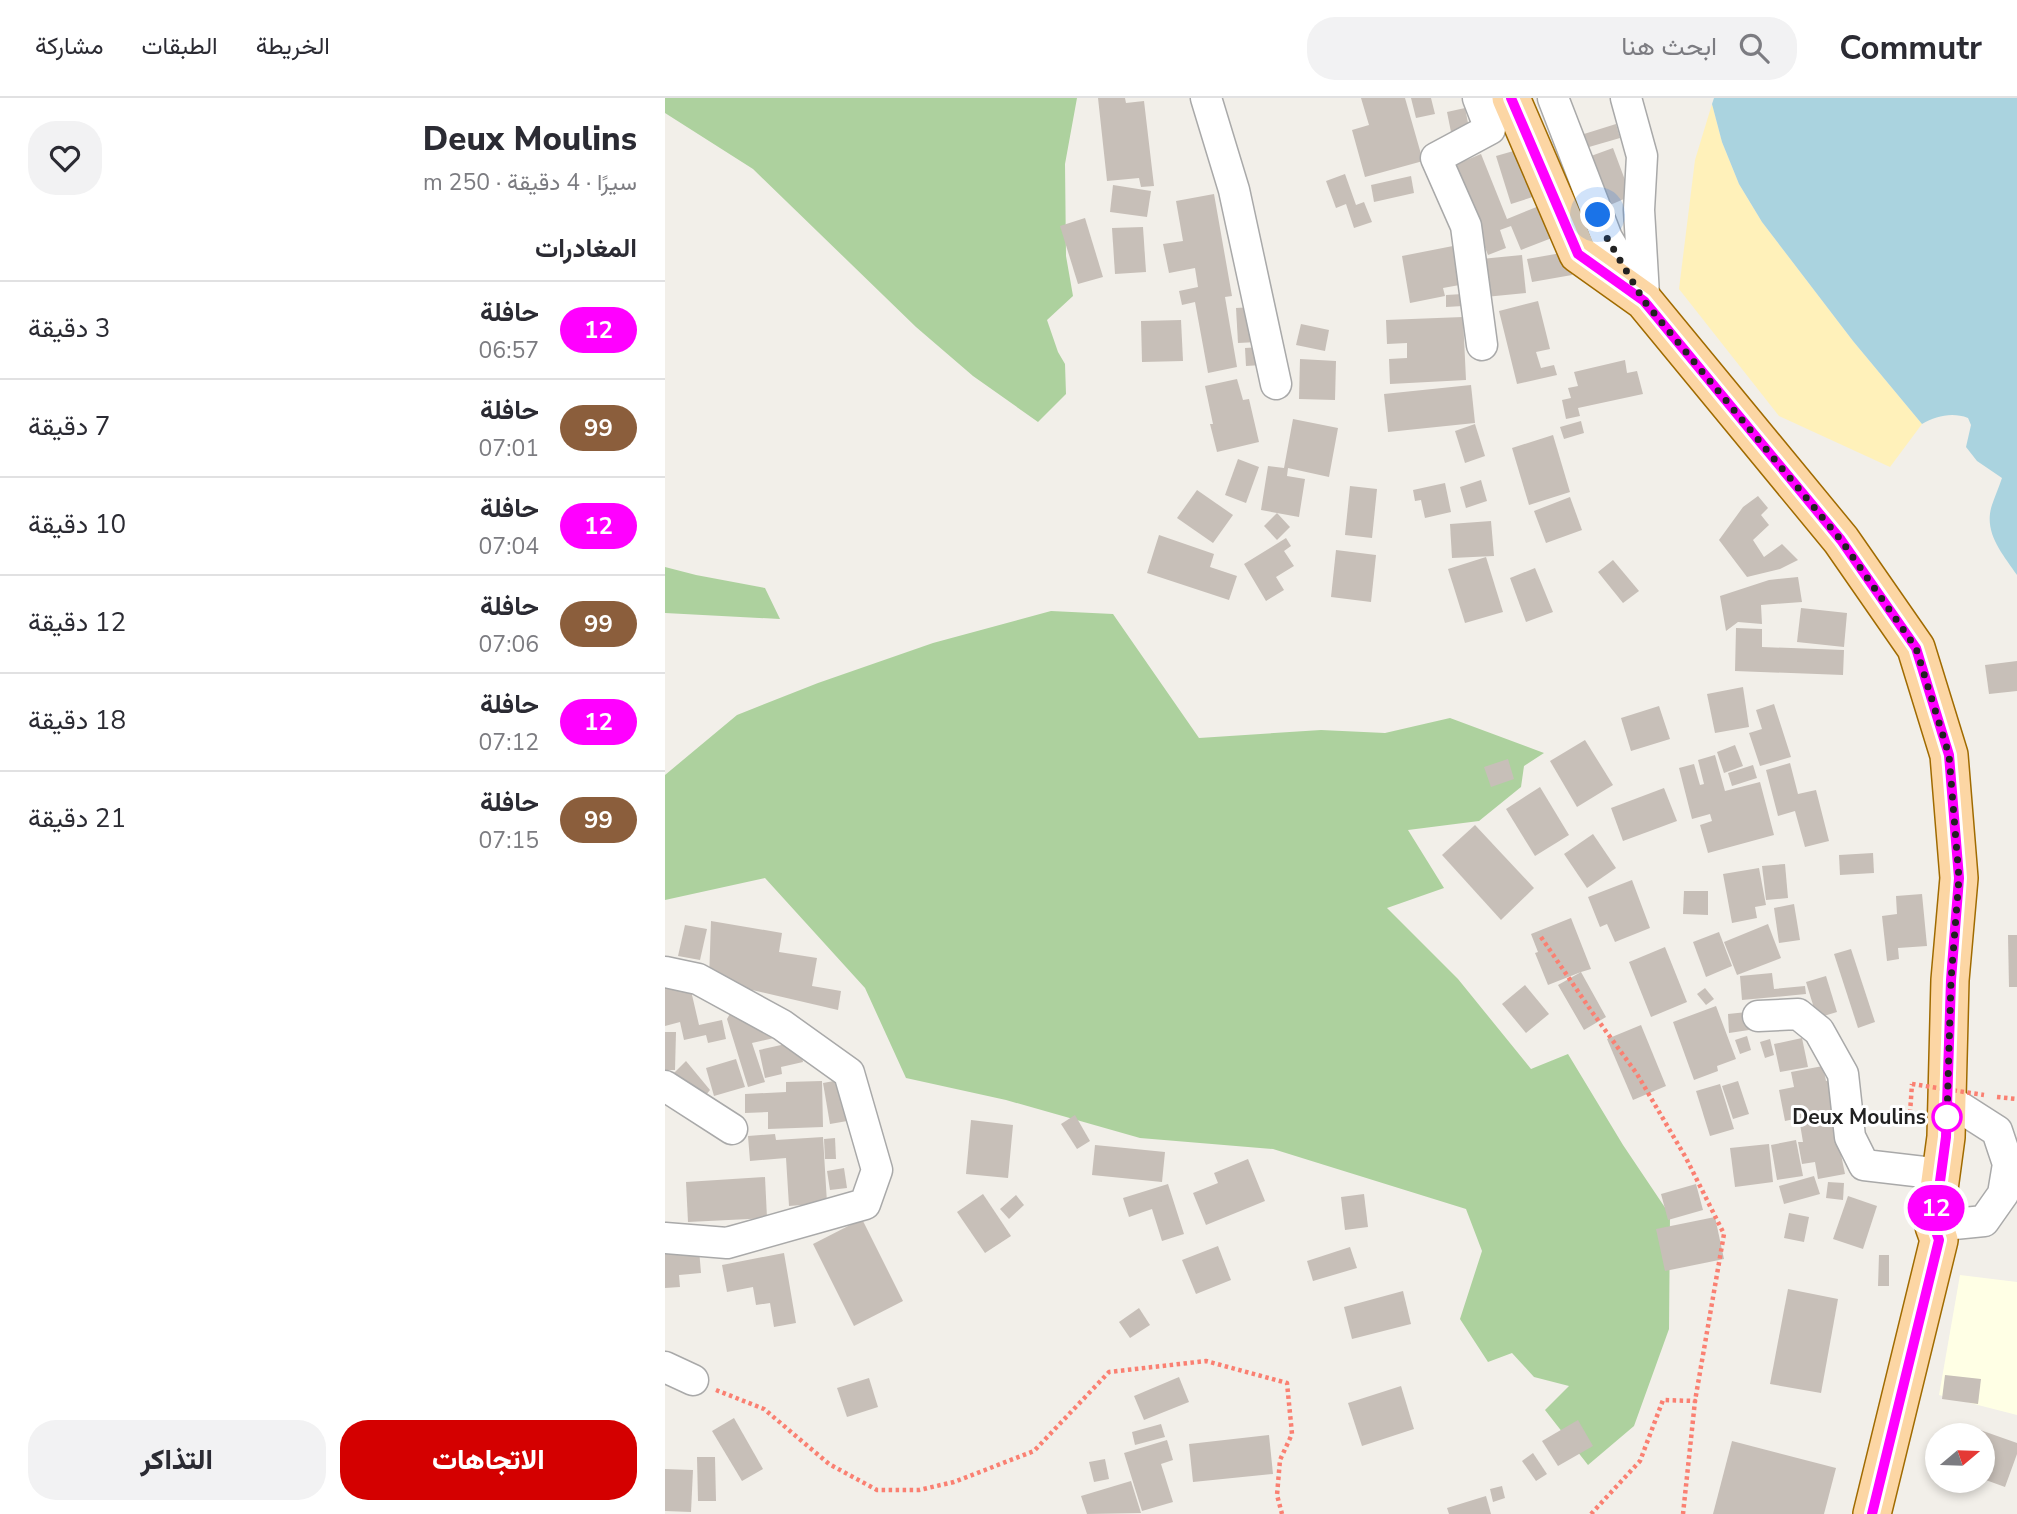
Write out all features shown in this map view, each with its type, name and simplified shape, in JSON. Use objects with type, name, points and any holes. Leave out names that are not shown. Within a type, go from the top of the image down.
[{"type":"main road","points":[[1511,98],[1578,254],[1644,301],[1841,540],[1916,648],[1949,755],[1959,878],[1951,980],[1946,1137],[1934,1226],[1939,1240],[1872,1514]]},
{"type":"street","points":[[1206,98],[1234,190],[1276,384]]},
{"type":"street","points":[[1478,98],[1490,129],[1436,158],[1466,226],[1482,345]]},
{"type":"street","points":[[1553,98],[1607,238],[1644,301]]},
{"type":"street","points":[[1626,98],[1642,156],[1639,211],[1644,301]]},
{"type":"street","points":[[665,972],[698,979],[770,1018],[849,1073],[877,1170],[865,1204],[727,1243],[665,1238]]},
{"type":"street","points":[[1758,1016],[1798,1014],[1819,1031],[1843,1074],[1850,1137],[1864,1165],[1941,1174]]},
{"type":"street","points":[[665,1086],[732,1129]]},
{"type":"street","points":[[1934,1226],[1984,1221],[2003,1194],[2008,1164],[1997,1131],[1947,1099]]},
{"type":"street","points":[[665,1367],[693,1380]]},
{"type":"path","points":[[1541,937],[1637,1073],[1686,1158],[1724,1234],[1695,1401],[1683,1514]]},
{"type":"path","points":[[1910,1113],[1912,1083],[1985,1095]]},
{"type":"path","points":[[693,1380],[764,1409],[829,1464],[877,1490],[919,1490],[954,1482],[1034,1451],[1109,1372],[1206,1361],[1287,1383],[1292,1434],[1280,1460],[1277,1495],[1282,1514]]},
{"type":"path","points":[[1591,1514],[1640,1461],[1663,1400],[1695,1401]]},
{"type":"shaded area","points":[[1960,1275],[2017,1282],[2017,1415],[1939,1395]]},
{"type":"green space","points":[[665,98],[1077,98],[1065,164],[1066,256],[1073,296],[1047,320],[1065,364],[1066,394],[1038,422],[973,376],[916,327],[753,169],[665,113]]},
{"type":"green space","points":[[665,567],[765,588],[780,619],[665,613]]},
{"type":"green space","points":[[1051,611],[1113,614],[1199,738],[1321,730],[1385,733],[1450,718],[1544,753],[1524,766],[1521,787],[1479,821],[1408,830],[1444,888],[1387,908],[1458,979],[1531,1069],[1568,1054],[1623,1145],[1670,1215],[1669,1329],[1634,1426],[1588,1465],[1545,1410],[1569,1386],[1534,1377],[1512,1353],[1488,1362],[1460,1319],[1482,1251],[1466,1209],[1273,1149],[1140,1138],[1006,1100],[906,1078],[865,988],[765,878],[665,900],[665,775],[737,715],[818,683],[933,643]]},
{"type":"sand","points":[[1712,104],[1722,142],[1739,184],[1762,222],[1853,341],[1922,424],[1890,467],[1779,416],[1679,289],[1695,160]]},
{"type":"water","points":[[1714,98],[2017,98],[2017,575],[1995,542],[1990,524],[1992,505],[2002,478],[1977,461],[1966,447],[1971,425],[1968,418],[1944,416],[1922,424],[1853,341],[1762,222],[1739,184],[1722,142],[1712,104]]},
{"type":"building","points":[[1098,98],[1125,98],[1126,103],[1144,101],[1154,186],[1141,187],[1139,178],[1107,181]]},
{"type":"building","points":[[1361,98],[1405,98],[1423,161],[1365,177],[1352,130],[1369,125]]},
{"type":"building","points":[[1411,98],[1431,98],[1435,114],[1416,118]]},
{"type":"building","points":[[1465,108],[1470,133],[1452,137],[1447,112]]},
{"type":"building","points":[[1616,124],[1620,138],[1589,147],[1584,134]]},
{"type":"building","points":[[1524,148],[1539,195],[1511,204],[1496,156]]},
{"type":"building","points":[[1613,148],[1631,196],[1610,205],[1591,156]]},
{"type":"building","points":[[1481,154],[1507,219],[1544,204],[1557,236],[1521,250],[1511,226],[1500,230],[1506,248],[1488,255],[1452,166]]},
{"type":"building","points":[[1345,174],[1356,205],[1364,202],[1372,222],[1354,228],[1346,204],[1336,208],[1326,181]]},
{"type":"building","points":[[1411,176],[1414,193],[1374,202],[1371,185]]},
{"type":"building","points":[[1113,185],[1151,191],[1147,217],[1110,212]]},
{"type":"building","points":[[1214,194],[1232,296],[1225,297],[1237,367],[1208,373],[1195,302],[1182,305],[1179,291],[1198,287],[1195,268],[1169,273],[1163,244],[1183,241],[1176,201]]},
{"type":"building","points":[[1085,218],[1103,277],[1078,284],[1060,226]]},
{"type":"building","points":[[1143,227],[1146,272],[1115,274],[1112,228]]},
{"type":"building","points":[[1458,245],[1465,284],[1443,288],[1445,296],[1410,303],[1402,256]]},
{"type":"building","points":[[1567,252],[1572,275],[1532,282],[1527,259]]},
{"type":"building","points":[[1522,255],[1526,293],[1485,297],[1481,259]]},
{"type":"building","points":[[1463,294],[1463,306],[1446,307],[1446,295]]},
{"type":"building","points":[[1538,301],[1550,349],[1536,352],[1541,368],[1554,365],[1557,375],[1517,384],[1499,311]]},
{"type":"building","points":[[1254,307],[1257,342],[1238,343],[1236,308]]},
{"type":"building","points":[[1463,317],[1466,380],[1390,384],[1389,359],[1407,358],[1407,343],[1387,344],[1386,320]]},
{"type":"building","points":[[1181,320],[1183,361],[1142,362],[1141,321]]},
{"type":"building","points":[[1301,324],[1329,330],[1325,351],[1296,345]]},
{"type":"building","points":[[1261,347],[1262,365],[1246,366],[1245,348]]},
{"type":"building","points":[[1300,359],[1336,361],[1335,400],[1299,399]]},
{"type":"building","points":[[1625,360],[1627,373],[1637,371],[1643,394],[1578,408],[1580,416],[1566,419],[1562,400],[1571,398],[1568,388],[1578,386],[1574,372]]},
{"type":"building","points":[[1237,379],[1243,400],[1249,399],[1259,442],[1217,452],[1205,386]]},
{"type":"building","points":[[1471,385],[1475,423],[1388,432],[1384,394]]},
{"type":"building","points":[[1293,419],[1338,428],[1329,477],[1288,468],[1287,476],[1305,479],[1299,517],[1261,510],[1268,466],[1284,468]]},
{"type":"building","points":[[1581,421],[1584,433],[1564,439],[1560,427]]},
{"type":"building","points":[[1475,424],[1485,456],[1465,463],[1455,431]]},
{"type":"building","points":[[1553,435],[1570,492],[1529,505],[1512,448]]},
{"type":"building","points":[[1238,459],[1259,467],[1246,503],[1225,495]]},
{"type":"building","points":[[1481,480],[1487,501],[1466,508],[1460,487]]},
{"type":"building","points":[[1445,483],[1451,512],[1425,518],[1421,500],[1415,501],[1413,490]]},
{"type":"building","points":[[1350,486],[1377,489],[1372,538],[1345,535]]},
{"type":"building","points":[[1197,490],[1233,515],[1213,543],[1177,518]]},
{"type":"building","points":[[1758,496],[1768,508],[1761,515],[1769,525],[1753,540],[1764,557],[1782,544],[1798,560],[1780,569],[1747,577],[1719,540],[1743,507]]},
{"type":"building","points":[[1570,497],[1582,530],[1546,543],[1534,511]]},
{"type":"building","points":[[1277,513],[1290,527],[1277,540],[1264,526]]},
{"type":"building","points":[[1491,521],[1494,556],[1452,558],[1450,524]]},
{"type":"building","points":[[1159,535],[1214,554],[1210,567],[1237,576],[1229,600],[1147,573]]},
{"type":"building","points":[[1286,538],[1291,546],[1284,551],[1294,566],[1276,577],[1284,590],[1266,601],[1244,564]]},
{"type":"building","points":[[1336,550],[1376,555],[1371,602],[1331,597]]},
{"type":"building","points":[[1486,557],[1503,612],[1465,623],[1448,569]]},
{"type":"building","points":[[1613,560],[1639,591],[1623,603],[1598,572]]},
{"type":"building","points":[[1535,568],[1553,612],[1526,622],[1510,578]]},
{"type":"building","points":[[1798,577],[1802,602],[1761,605],[1762,624],[1738,622],[1726,631],[1720,596],[1769,580]]},
{"type":"building","points":[[1801,608],[1847,613],[1844,647],[1797,642]]},
{"type":"building","points":[[1736,628],[1762,629],[1762,647],[1844,650],[1843,675],[1735,671]]},
{"type":"building","points":[[2017,661],[2017,691],[1989,694],[1985,665]]},
{"type":"building","points":[[1743,687],[1749,727],[1715,733],[1707,694]]},
{"type":"building","points":[[1774,704],[1791,757],[1760,766],[1749,733],[1762,729],[1756,710]]},
{"type":"building","points":[[1659,706],[1670,739],[1631,751],[1621,718]]},
{"type":"building","points":[[1585,740],[1613,785],[1577,807],[1550,761]]},
{"type":"building","points":[[1735,745],[1743,766],[1724,773],[1717,752]]},
{"type":"building","points":[[1715,755],[1725,791],[1760,782],[1774,835],[1708,853],[1700,825],[1712,821],[1710,814],[1692,819],[1679,768],[1694,764],[1700,785],[1704,784],[1698,760]]},
{"type":"building","points":[[1508,759],[1514,779],[1491,787],[1484,767]]},
{"type":"building","points":[[1790,763],[1798,794],[1816,790],[1829,841],[1805,847],[1795,811],[1778,816],[1766,770]]},
{"type":"building","points":[[1753,765],[1757,778],[1732,786],[1728,773]]},
{"type":"building","points":[[1540,787],[1569,835],[1535,856],[1506,809]]},
{"type":"building","points":[[1664,788],[1677,821],[1623,841],[1611,808]]},
{"type":"building","points":[[1475,825],[1534,888],[1501,920],[1442,855]]},
{"type":"building","points":[[1593,834],[1616,868],[1587,888],[1564,854]]},
{"type":"building","points":[[1873,853],[1874,873],[1840,875],[1839,855]]},
{"type":"building","points":[[1785,864],[1788,898],[1766,900],[1762,866]]},
{"type":"building","points":[[1759,868],[1766,905],[1755,907],[1757,918],[1732,923],[1723,874]]},
{"type":"building","points":[[1632,880],[1650,928],[1615,942],[1607,924],[1600,927],[1588,897]]},
{"type":"building","points":[[1684,891],[1708,891],[1708,915],[1683,914]]},
{"type":"building","points":[[1922,894],[1927,946],[1898,948],[1899,959],[1887,961],[1882,916],[1897,914],[1896,896]]},
{"type":"building","points":[[1794,904],[1800,940],[1779,943],[1774,908]]},
{"type":"building","points":[[1571,918],[1591,969],[1548,985],[1535,953],[1538,952],[1531,934]]},
{"type":"building","points":[[711,921],[782,933],[779,952],[817,958],[812,986],[841,991],[838,1010],[709,980]]},
{"type":"building","points":[[1768,924],[1781,958],[1737,975],[1724,942]]},
{"type":"building","points":[[685,925],[707,929],[700,960],[678,956]]},
{"type":"building","points":[[1719,932],[1732,966],[1706,977],[1693,942]]},
{"type":"building","points":[[2008,935],[2017,935],[2017,987],[2009,987]]},
{"type":"building","points":[[1665,947],[1687,1002],[1651,1017],[1629,962]]},
{"type":"building","points":[[1851,949],[1875,1022],[1858,1028],[1834,954]]},
{"type":"building","points":[[1581,972],[1606,1017],[1584,1030],[1558,985]]},
{"type":"building","points":[[1772,973],[1774,989],[1805,986],[1806,994],[1742,1000],[1740,976]]},
{"type":"building","points":[[1826,976],[1837,1012],[1817,1018],[1806,982]]},
{"type":"building","points":[[689,982],[699,1025],[722,1020],[726,1039],[708,1043],[706,1035],[684,1040],[680,1022],[665,1026],[665,988]]},
{"type":"building","points":[[1525,985],[1549,1014],[1526,1033],[1502,1004]]},
{"type":"building","points":[[1705,988],[1714,999],[1706,1005],[1697,994]]},
{"type":"building","points":[[1716,1006],[1736,1059],[1717,1066],[1718,1071],[1694,1080],[1673,1022]]},
{"type":"building","points":[[732,1010],[783,1036],[752,1043],[765,1082],[748,1087],[727,1019]]},
{"type":"building","points":[[1747,1012],[1749,1030],[1729,1033],[1728,1014]]},
{"type":"building","points":[[1641,1025],[1666,1086],[1633,1100],[1607,1039]]},
{"type":"building","points":[[665,1032],[676,1032],[675,1070],[665,1070]]},
{"type":"building","points":[[1747,1036],[1751,1050],[1740,1054],[1735,1040]]},
{"type":"building","points":[[1802,1038],[1808,1067],[1780,1072],[1774,1044]]},
{"type":"building","points":[[1770,1039],[1774,1055],[1765,1058],[1760,1042]]},
{"type":"building","points":[[799,1041],[803,1062],[781,1067],[782,1074],[765,1078],[759,1050]]},
{"type":"building","points":[[736,1059],[745,1087],[714,1096],[706,1068]]},
{"type":"building","points":[[686,1061],[710,1090],[697,1106],[670,1077]]},
{"type":"building","points":[[1823,1066],[1826,1081],[1838,1079],[1842,1098],[1830,1100],[1845,1174],[1818,1179],[1815,1162],[1802,1164],[1798,1142],[1803,1142],[1799,1118],[1785,1121],[1779,1090],[1794,1087],[1791,1072]]},
{"type":"building","points":[[845,1079],[853,1120],[830,1124],[823,1083]]},
{"type":"building","points":[[822,1081],[823,1127],[768,1129],[768,1112],[745,1113],[745,1094],[786,1092],[786,1082]]},
{"type":"building","points":[[1738,1081],[1749,1114],[1733,1119],[1722,1086]]},
{"type":"building","points":[[1720,1084],[1734,1129],[1710,1136],[1696,1091]]},
{"type":"building","points":[[1075,1115],[1090,1141],[1077,1149],[1061,1124]]},
{"type":"building","points":[[971,1120],[1013,1125],[1008,1178],[966,1174]]},
{"type":"building","points":[[775,1134],[776,1140],[823,1137],[827,1203],[789,1206],[786,1158],[750,1161],[748,1136]]},
{"type":"building","points":[[835,1138],[836,1159],[825,1159],[824,1139]]},
{"type":"building","points":[[1796,1140],[1803,1176],[1777,1180],[1771,1145]]},
{"type":"building","points":[[1769,1144],[1773,1182],[1735,1187],[1730,1148]]},
{"type":"building","points":[[1095,1145],[1165,1152],[1162,1182],[1092,1175]]},
{"type":"building","points":[[1248,1159],[1265,1201],[1206,1225],[1193,1193],[1218,1183],[1214,1173]]},
{"type":"building","points":[[844,1168],[847,1188],[830,1190],[827,1171]]},
{"type":"building","points":[[1814,1176],[1820,1194],[1784,1204],[1779,1186]]},
{"type":"building","points":[[765,1177],[767,1218],[688,1222],[686,1182]]},
{"type":"building","points":[[1828,1182],[1844,1183],[1843,1200],[1826,1198]]},
{"type":"building","points":[[1168,1184],[1184,1234],[1162,1241],[1152,1209],[1129,1217],[1123,1198]]},
{"type":"building","points":[[1696,1184],[1703,1210],[1668,1220],[1661,1194]]},
{"type":"building","points":[[983,1194],[1011,1236],[985,1253],[957,1212]]},
{"type":"building","points":[[1364,1194],[1368,1227],[1345,1230],[1341,1197]]},
{"type":"building","points":[[1016,1195],[1024,1205],[1009,1219],[1000,1209]]},
{"type":"building","points":[[1848,1196],[1877,1206],[1863,1249],[1833,1239]]},
{"type":"building","points":[[1789,1213],[1809,1217],[1804,1242],[1784,1238]]},
{"type":"building","points":[[1715,1217],[1724,1259],[1665,1271],[1656,1229]]},
{"type":"building","points":[[862,1219],[903,1301],[854,1326],[813,1244]]},
{"type":"building","points":[[665,1241],[699,1249],[701,1273],[679,1275],[680,1287],[665,1288]]},
{"type":"building","points":[[1218,1246],[1231,1280],[1196,1294],[1182,1260]]},
{"type":"building","points":[[1350,1247],[1357,1268],[1313,1281],[1307,1261]]},
{"type":"building","points":[[784,1253],[796,1323],[774,1327],[770,1303],[756,1305],[753,1287],[727,1292],[722,1265]]},
{"type":"building","points":[[1879,1255],[1889,1255],[1889,1286],[1878,1286]]},
{"type":"building","points":[[1788,1289],[1838,1299],[1821,1393],[1770,1384]]},
{"type":"building","points":[[1403,1291],[1411,1324],[1352,1339],[1344,1307]]},
{"type":"building","points":[[1139,1308],[1150,1325],[1130,1338],[1119,1322]]},
{"type":"building","points":[[1945,1375],[1981,1379],[1978,1404],[1942,1399]]},
{"type":"building","points":[[1179,1377],[1189,1402],[1144,1420],[1134,1396]]},
{"type":"building","points":[[869,1378],[878,1407],[847,1417],[837,1388]]},
{"type":"building","points":[[1401,1386],[1414,1429],[1362,1446],[1348,1403]]},
{"type":"building","points":[[734,1418],[763,1469],[742,1481],[712,1431]]},
{"type":"building","points":[[1578,1420],[1593,1446],[1558,1466],[1542,1441]]},
{"type":"building","points":[[1161,1424],[1165,1437],[1135,1445],[1132,1432]]},
{"type":"building","points":[[1269,1435],[1273,1474],[1193,1482],[1189,1444]]},
{"type":"building","points":[[1995,1435],[2017,1443],[2017,1454],[2005,1487],[1995,1483]]},
{"type":"building","points":[[1167,1440],[1173,1460],[1161,1464],[1173,1502],[1142,1511],[1124,1453]]},
{"type":"building","points":[[1732,1441],[1836,1468],[1824,1514],[1713,1514]]},
{"type":"building","points":[[1533,1453],[1547,1474],[1536,1481],[1522,1461]]},
{"type":"building","points":[[697,1457],[715,1457],[716,1501],[698,1501]]},
{"type":"building","points":[[1105,1459],[1109,1479],[1094,1482],[1089,1462]]},
{"type":"building","points":[[665,1469],[693,1470],[691,1512],[665,1511]]},
{"type":"building","points":[[1131,1481],[1141,1513],[1087,1514],[1081,1496]]},
{"type":"building","points":[[1502,1486],[1505,1498],[1493,1502],[1490,1489]]},
{"type":"building","points":[[1486,1496],[1491,1514],[1449,1514],[1447,1508]]},
{"type":"bus line","name":"12","points":[[1511,98],[1578,254],[1644,301],[1841,540],[1916,648],[1949,755],[1959,878],[1951,980],[1946,1137],[1934,1226],[1939,1240],[1872,1514]]},
{"type":"place","name":"Deux Moulins","points":[[1947,1117]]},
{"type":"route","points":[[1598,215],[1607,238],[1644,301],[1841,540],[1916,648],[1949,755],[1959,878],[1951,980],[1947,1117]]}]
